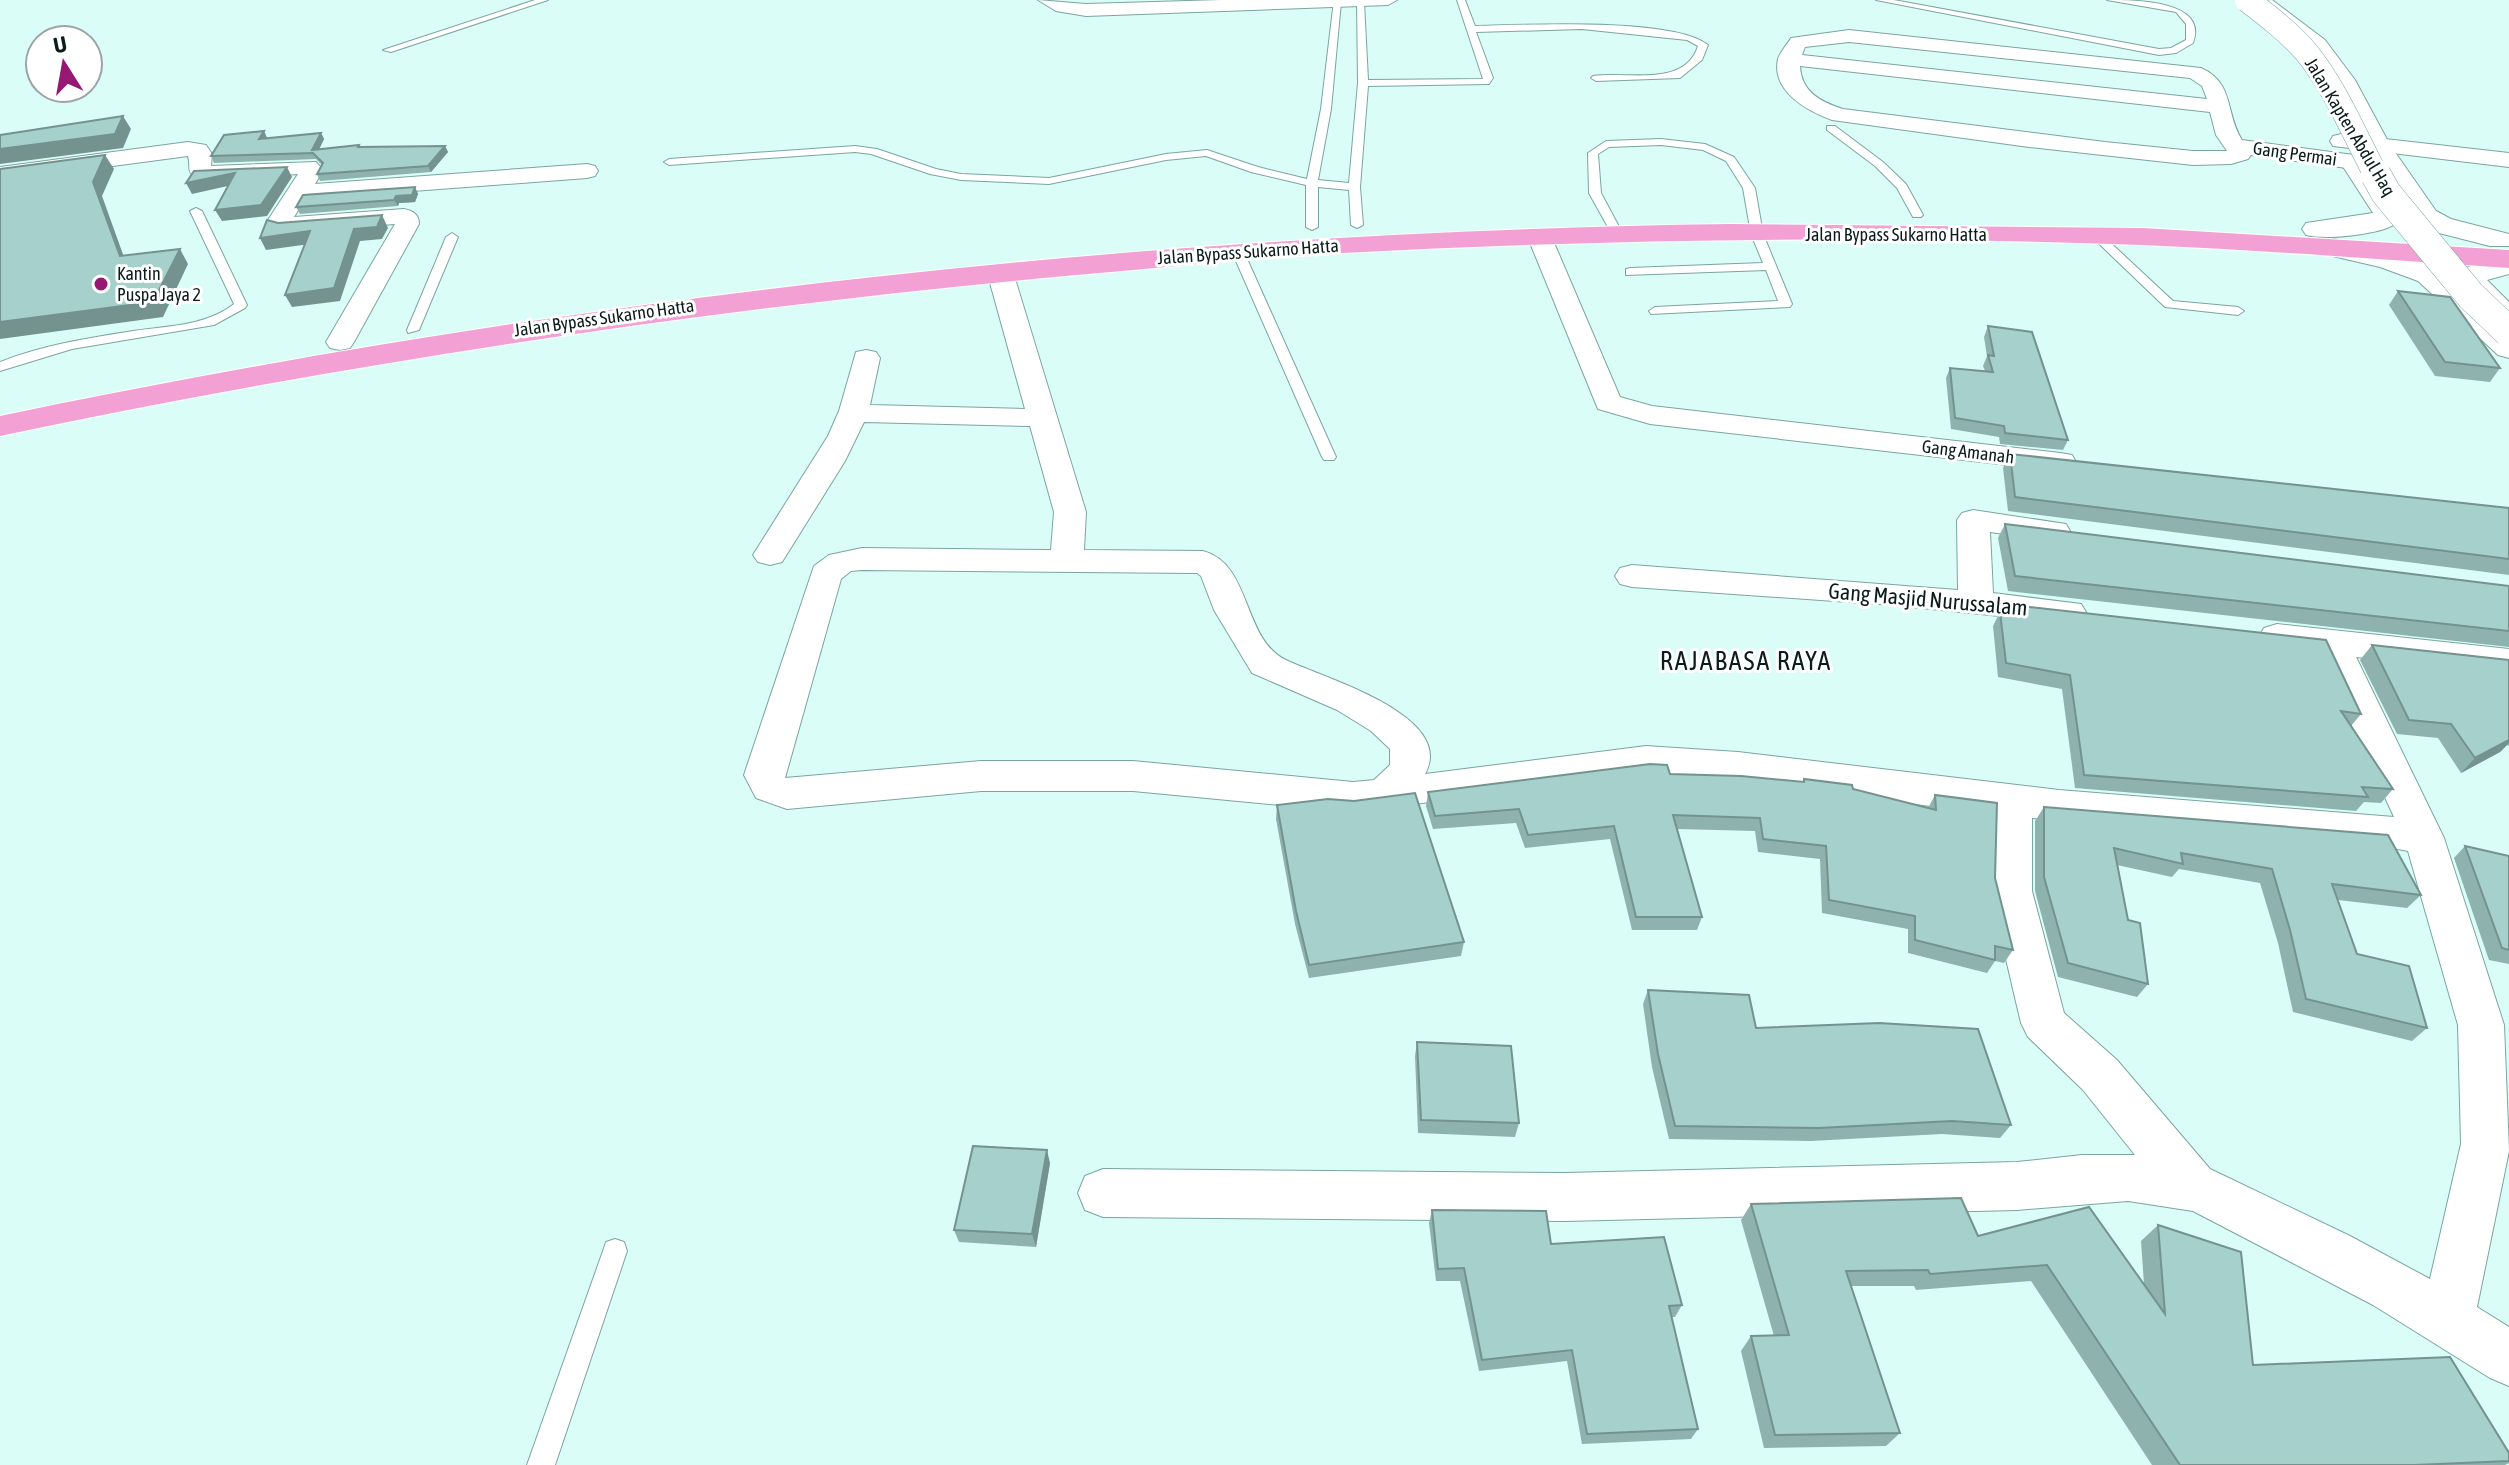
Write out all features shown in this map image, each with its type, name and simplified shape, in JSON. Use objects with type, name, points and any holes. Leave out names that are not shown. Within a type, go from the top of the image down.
[{"type":"highway","name":"Jalan Bypass Sukarno Hatta","points":[[0,406],[340,342],[762,279],[1003,252],[1312,227],[1756,224],[1917,215],[2081,216],[2325,239],[2507,251]]},
{"type":"highway","name":"Jalan Bypass Sukarno Hatta","points":[[1756,224],[2325,239]]},
{"type":"highway","name":"Jalan Bypass Sukarno Hatta","points":[[0,426],[162,391],[522,330],[747,297],[1238,252],[1367,243],[1540,238],[1613,226]]},
{"type":"street","points":[[1047,0],[1063,7],[1086,10],[1388,0]]},
{"type":"street","points":[[2233,0],[2284,44],[2306,69],[2348,151],[2387,213],[2379,221],[2325,239]]},
{"type":"street","name":"Jalan Kapten Abdul Haq","points":[[2247,0],[2276,22],[2306,52],[2322,74],[2386,193],[2471,296],[2509,332]]},
{"type":"street","points":[[2261,0],[2317,45],[2343,80],[2377,145],[2418,209],[2441,225],[2507,251]]},
{"type":"street","points":[[1849,36],[1907,42],[2194,72],[2208,78],[2222,107],[2231,139],[2240,154],[2235,157],[2165,155],[1905,108],[1840,115],[1817,109],[1804,100],[1789,76],[1788,59],[1798,42],[1811,38],[1849,36]]},
{"type":"street","points":[[1905,108],[1907,42]]},
{"type":"street","points":[[2284,44],[2297,47],[2317,45]]},
{"type":"street","points":[[1788,59],[2222,107]]},
{"type":"street","points":[[1796,87],[1833,89]]},
{"type":"street","name":"Gang Permai","points":[[2195,128],[2231,139],[2348,151],[2377,145],[2509,160]]},
{"type":"street","points":[[0,174],[59,164],[198,150],[201,154],[199,170],[205,173],[308,167],[312,170],[278,223],[404,216],[407,219],[340,342]]},
{"type":"street","points":[[300,192],[587,171]]},
{"type":"street","points":[[2382,205],[2403,214],[2416,213],[2418,209]]},
{"type":"street","name":"Gang Amanah","points":[[1540,238],[1608,403],[1650,415],[2086,465]]},
{"type":"street","points":[[2325,239],[2429,275],[2509,319]]},
{"type":"street","points":[[2469,296],[2472,275],[2507,251]]},
{"type":"street","points":[[1000,272],[1070,512],[1067,562]]},
{"type":"street","points":[[2469,296],[2509,348]]},
{"type":"street","points":[[770,555],[854,413],[865,378],[866,358]]},
{"type":"street","points":[[854,413],[1045,418]]},
{"type":"street","points":[[1976,601],[1973,520],[2083,534]]},
{"type":"street","points":[[1383,794],[1405,776],[1411,756],[1404,737],[1386,722],[1310,682],[1265,665],[1224,595],[1221,578],[1213,566],[1203,562],[862,559],[841,562],[826,574],[764,775],[770,788],[787,794],[981,776],[1118,776],[1322,795],[1383,794],[1646,760],[1760,766],[2012,801],[2382,830],[2424,838]]},
{"type":"street","name":"Gang Masjid Nurussalam","points":[[1632,576],[1976,601],[2100,616]]},
{"type":"street","points":[[2238,632],[2509,661]]},
{"type":"street","points":[[2331,642],[2424,838],[2481,1025],[2486,1144],[2448,1317]]},
{"type":"street","points":[[2012,801],[2011,891],[2044,1023],[2100,1075],[2193,1187]]},
{"type":"street","points":[[1103,1193],[1565,1197],[2017,1186],[2121,1177],[2193,1187],[2341,1257],[2448,1317],[2509,1359]]},
{"type":"lane","points":[[388,50],[544,0]]},
{"type":"lane","points":[[1363,83],[1486,82],[1488,78],[1461,0]]},
{"type":"lane","points":[[1880,0],[2159,52],[2173,51],[2190,41],[2193,25],[2188,16],[2179,10],[2111,0]]},
{"type":"lane","points":[[1337,2],[1344,109],[1357,225]]},
{"type":"lane","points":[[1312,227],[1312,183],[1344,109],[1363,83],[1360,2]]},
{"type":"lane","points":[[1472,29],[1582,26],[1689,37],[1703,45],[1699,58],[1677,76],[1596,78]]},
{"type":"lane","points":[[1831,128],[1879,164],[1902,186],[1917,215]]},
{"type":"lane","points":[[1613,226],[1595,193],[1593,153],[1606,144],[1688,143],[1714,150],[1730,159],[1749,188],[1769,266],[1786,304],[1655,311]]},
{"type":"lane","points":[[669,162],[855,149],[873,151],[934,172],[961,177],[1049,181],[1166,157],[1207,153],[1255,170],[1312,183],[1354,187]]},
{"type":"lane","points":[[0,367],[39,353],[232,314],[241,305],[196,211]]},
{"type":"lane","points":[[2096,235],[2169,304],[2238,311]]},
{"type":"lane","points":[[413,330],[452,237]]},
{"type":"lane","points":[[1238,252],[1329,457]]},
{"type":"lane","points":[[1630,272],[1769,266]]},
{"type":"lane","points":[[541,1465],[615,1251]]},
{"type":"building","points":[[123,116],[115,134],[0,149],[0,135]]},
{"type":"building","points":[[264,131],[259,139],[321,133],[312,150],[359,145],[445,146],[428,166],[317,174],[323,163],[313,153],[211,156],[224,135]]},
{"type":"building","points":[[105,155],[93,182],[120,256],[180,249],[153,302],[0,322],[0,169]]},
{"type":"building","points":[[287,167],[261,205],[215,210],[235,173],[186,183],[194,171]]},
{"type":"building","points":[[415,187],[412,195],[396,196],[394,200],[296,207],[303,195]]},
{"type":"building","points":[[382,215],[377,227],[354,229],[334,288],[285,295],[310,231],[260,238],[267,220],[278,223]]},
{"type":"building","points":[[2398,291],[2450,297],[2500,368],[2445,362]]},
{"type":"building","points":[[1988,326],[2032,332],[2068,440],[2005,433],[2004,426],[1955,418],[1950,368],[1993,372],[1988,355],[1994,356]]},
{"type":"building","points":[[2010,454],[2509,508],[2509,559],[2015,497]]},
{"type":"building","points":[[2005,524],[2509,586],[2509,631],[2015,576]]},
{"type":"building","points":[[2020,606],[2326,640],[2361,714],[2341,711],[2393,789],[2362,787],[2368,797],[2084,775],[2070,675],[2006,663],[2000,612],[2022,616]]},
{"type":"building","points":[[2372,645],[2509,660],[2509,740],[2475,758],[2451,724],[2409,720]]},
{"type":"building","points":[[1650,764],[1667,765],[1670,774],[1804,782],[1804,779],[1852,785],[1853,789],[1936,810],[1935,795],[1997,803],[1995,878],[2013,950],[1995,946],[1995,960],[1915,940],[1915,916],[1829,900],[1826,846],[1763,839],[1760,818],[1673,815],[1702,917],[1636,917],[1614,826],[1528,835],[1519,809],[1435,816],[1428,792]]},
{"type":"building","points":[[1415,793],[1464,942],[1309,965],[1277,805],[1328,799],[1354,801]]},
{"type":"building","points":[[2044,807],[2388,835],[2421,895],[2332,884],[2357,954],[2409,966],[2427,1028],[2306,999],[2272,869],[2181,853],[2183,864],[2114,848],[2128,920],[2140,923],[2148,984],[2068,963],[2044,877]]},
{"type":"building","points":[[2465,846],[2509,856],[2509,950],[2502,948]]},
{"type":"building","points":[[1648,990],[1749,995],[1756,1028],[1879,1023],[1978,1029],[2011,1125],[1952,1121],[1819,1128],[1675,1126],[1658,1054]]},
{"type":"building","points":[[1417,1042],[1511,1046],[1519,1123],[1421,1120]]},
{"type":"building","points":[[973,1146],[1047,1150],[1032,1234],[954,1230]]},
{"type":"building","points":[[1961,1198],[1978,1236],[2089,1207],[2165,1314],[2158,1225],[2241,1252],[2253,1365],[2450,1357],[2509,1453],[2509,1461],[2415,1465],[2180,1465],[2047,1265],[1930,1274],[1928,1270],[1846,1271],[1900,1433],[1775,1435],[1751,1336],[1789,1335],[1751,1204]]},
{"type":"building","points":[[1432,1210],[1546,1211],[1551,1244],[1664,1237],[1682,1305],[1669,1306],[1698,1429],[1587,1434],[1572,1350],[1482,1360],[1464,1268],[1438,1269]]},
{"type":"place","name":"Kantin Puspa Jaya 2","points":[[101,284]]},
{"type":"district","name":"RAJABASA RAYA","points":[[1746,661]]}]
